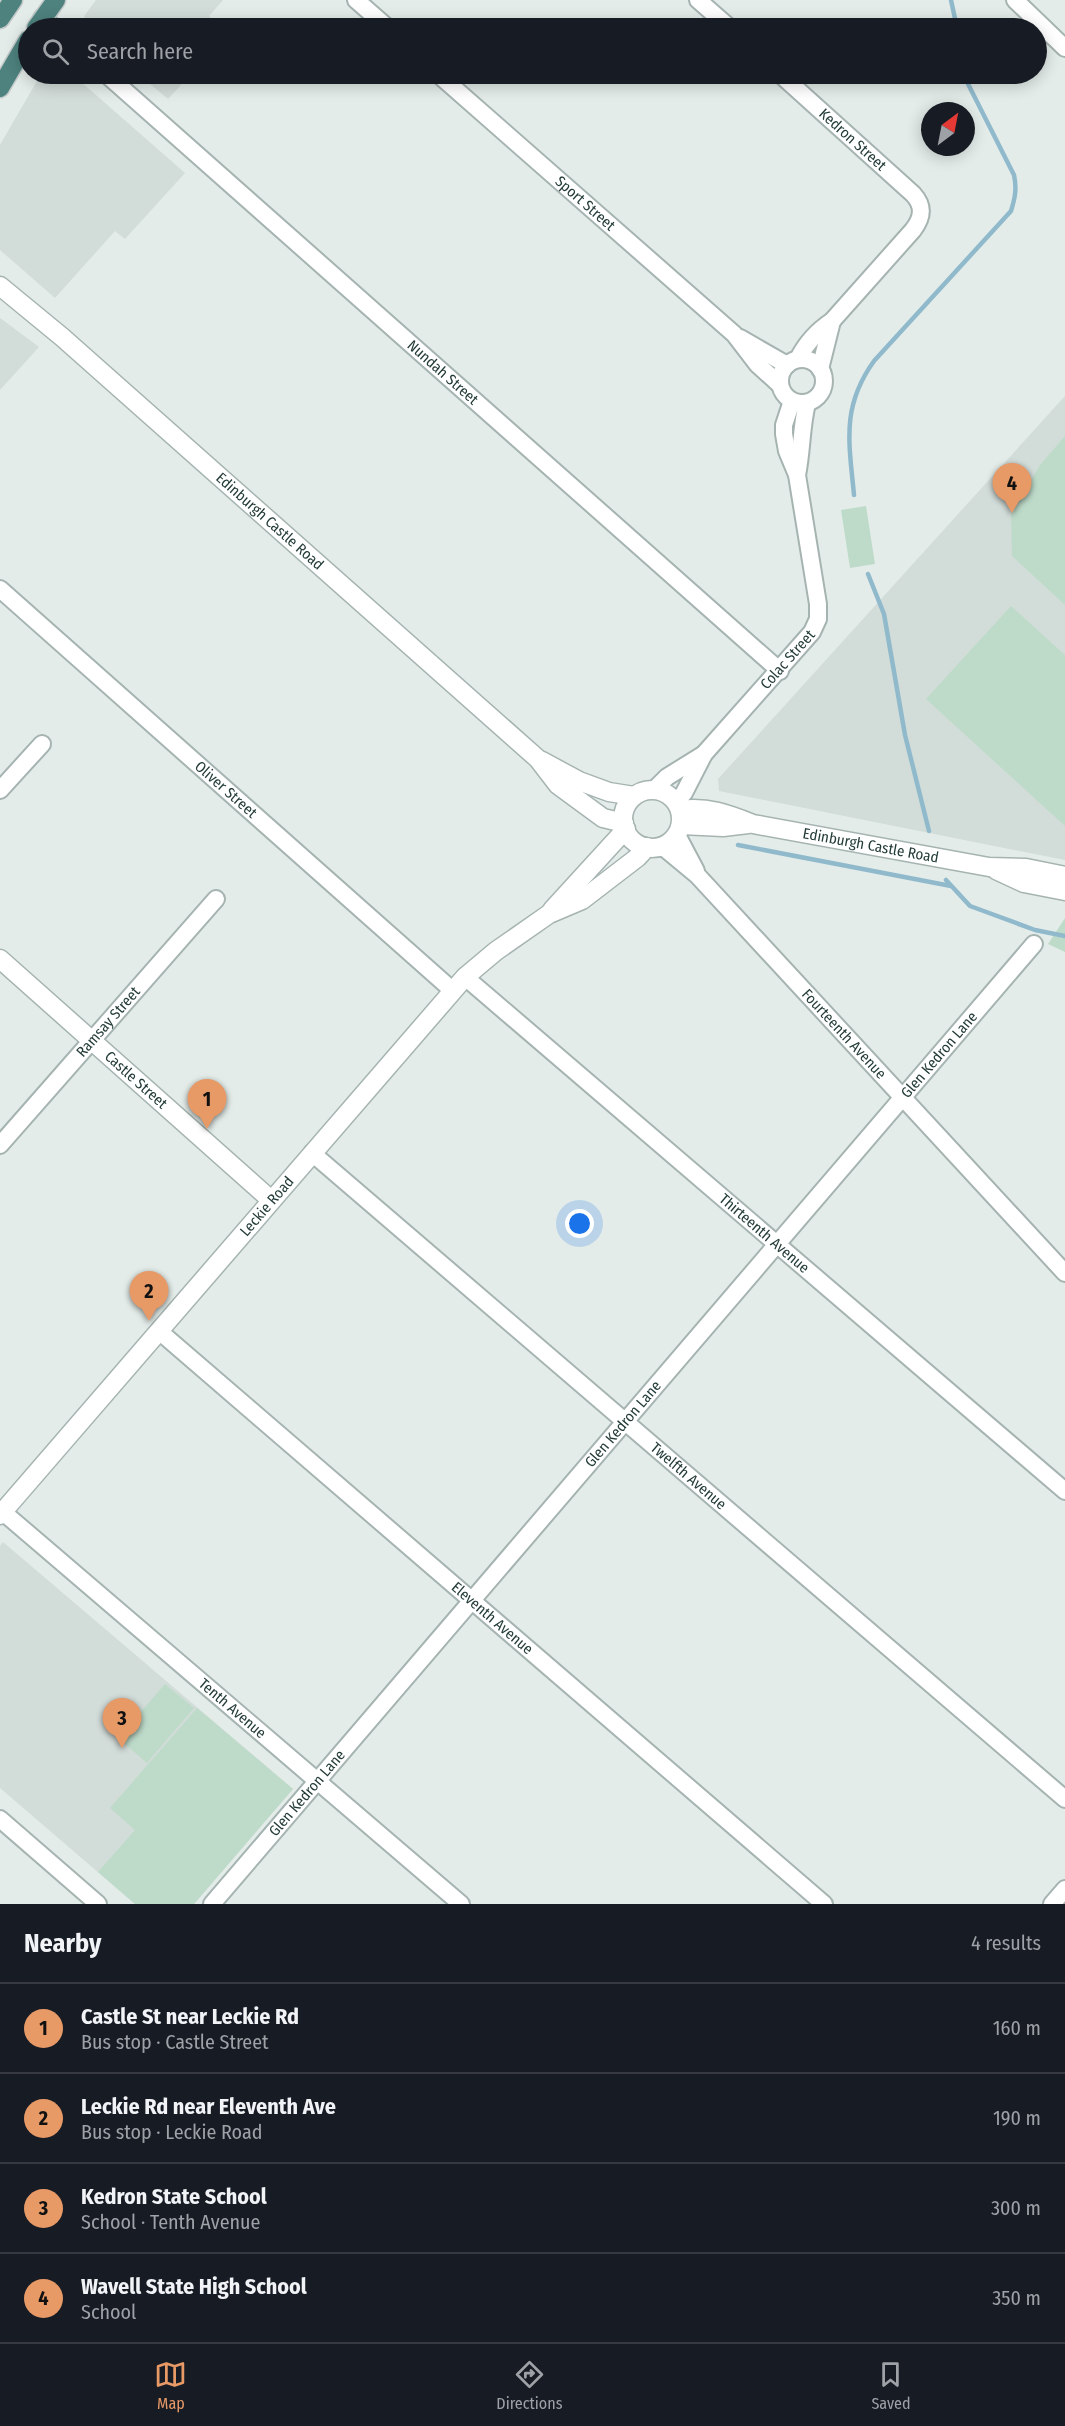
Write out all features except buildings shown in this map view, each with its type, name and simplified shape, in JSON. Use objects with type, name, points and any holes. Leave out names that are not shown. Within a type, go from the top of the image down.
[{"type":"highway","points":[[0,19],[13,0]]},
{"type":"highway","points":[[47,18],[56,0]]},
{"type":"highway","points":[[0,88],[18,57]]},
{"type":"street","points":[[356,0],[377,18]]},
{"type":"street","points":[[698,0],[719,18]]},
{"type":"street","points":[[1015,0],[1034,18]]},
{"type":"street","points":[[1047,31],[1065,48]]},
{"type":"street","name":"Nundah Street","points":[[117,84],[780,671]]},
{"type":"street","name":"Sport Street","points":[[449,84],[734,334],[757,364],[780,384]]},
{"type":"street","name":"Kedron Street","points":[[791,84],[913,194],[921,209],[920,218],[913,230],[832,321]]},
{"type":"street","name":"Edinburgh Castle Road","points":[[0,286],[62,337],[538,759],[558,785],[603,818],[625,826]]},
{"type":"street","points":[[832,321],[820,369],[824,382],[823,389],[814,400],[800,402],[782,391],[780,377],[820,329],[832,321]]},
{"type":"street","name":"Sport Street","points":[[734,334],[792,362]]},
{"type":"street","points":[[792,362],[810,361],[820,369]]},
{"type":"street","name":"Colac Street","points":[[654,790],[667,777],[704,754],[780,671],[812,632],[818,612],[797,476],[802,451],[800,402]]},
{"type":"street","name":"Oliver Street","points":[[0,589],[458,983]]},
{"type":"street","points":[[0,790],[42,744]]},
{"type":"street","name":"Colac Street","points":[[678,818],[684,794],[704,754]]},
{"type":"street","name":"Edinburgh Castle Road","points":[[538,759],[579,782],[609,792],[634,796]]},
{"type":"street","points":[[647,790],[670,796],[678,818],[655,847],[638,844],[625,826],[626,808],[634,796],[647,790]]},
{"type":"street","name":"Edinburgh Castle Road","points":[[678,818],[696,808],[722,812],[753,824],[989,867],[1026,868],[1065,876]]},
{"type":"street","name":"Fourteenth Avenue","points":[[678,818],[697,875]]},
{"type":"street","name":"Leckie Road","points":[[549,914],[625,826]]},
{"type":"street","name":"Leckie Road","points":[[2,1514],[458,983],[496,951],[549,914],[582,900],[638,857],[655,847]]},
{"type":"street","name":"Fourteenth Avenue","points":[[655,847],[697,875],[1065,1273]]},
{"type":"street","name":"Edinburgh Castle Road","points":[[989,867],[1023,883],[1065,891]]},
{"type":"street","name":"Ramsay Street","points":[[0,1145],[216,899]]},
{"type":"street","name":"Glen Kedron Lane","points":[[212,1904],[1034,944]]},
{"type":"street","name":"Castle Street","points":[[0,959],[272,1200]]},
{"type":"street","name":"Thirteenth Avenue","points":[[458,983],[778,1244],[1065,1491]]},
{"type":"street","name":"Twelfth Avenue","points":[[312,1153],[1065,1799]]},
{"type":"street","name":"Eleventh Avenue","points":[[159,1331],[824,1904]]},
{"type":"street","name":"Tenth Avenue","points":[[2,1514],[461,1904]]},
{"type":"street","points":[[0,1819],[98,1904]]},
{"type":"street","points":[[1052,1904],[1065,1889]]},
{"type":"shaded area","points":[[96,0],[223,0],[209,16],[211,18],[84,18]]},
{"type":"shaded area","points":[[35,84],[83,84],[185,173],[125,239],[115,231],[55,298],[0,250],[0,145]]},
{"type":"shaded area","points":[[150,84],[182,84],[168,99]]},
{"type":"shaded area","points":[[0,318],[39,347],[0,390]]},
{"type":"shaded area","points":[[1065,396],[1065,860],[719,791],[718,779]]},
{"type":"shaded area","points":[[3,1542],[293,1789],[194,1904],[135,1904],[0,1788],[0,1546]]},
{"type":"green space","points":[[1065,436],[1065,605],[1012,556],[1011,514],[1040,465]]},
{"type":"green space","points":[[866,506],[875,564],[850,568],[841,510]]},
{"type":"green space","points":[[1011,606],[1065,655],[1065,826],[926,699]]},
{"type":"green space","points":[[1065,918],[1065,952],[1048,944]]},
{"type":"green space","points":[[165,1684],[194,1708],[147,1763],[118,1738]]},
{"type":"green space","points":[[197,1708],[293,1789],[194,1904],[135,1904],[98,1872],[135,1830],[110,1808]]},
{"type":"waterway","points":[[951,0],[955,18]]},
{"type":"waterway","points":[[854,495],[849,441],[850,425],[856,394],[863,378],[874,361],[1011,211],[1014,202],[1014,175],[968,84]]},
{"type":"waterway","points":[[868,574],[884,614],[905,735],[929,831]]},
{"type":"waterway","points":[[738,845],[951,886]]},
{"type":"waterway","points":[[946,880],[970,906],[1035,930],[1065,936]]},
{"type":"place","name":"Wavell State High School","points":[[1012,513]]},
{"type":"place","name":"Castle St near Leckie Rd","points":[[207,1129]]},
{"type":"place","name":"Leckie Rd near Eleventh Ave","points":[[149,1321]]},
{"type":"place","name":"Kedron State School","points":[[122,1748]]}]
